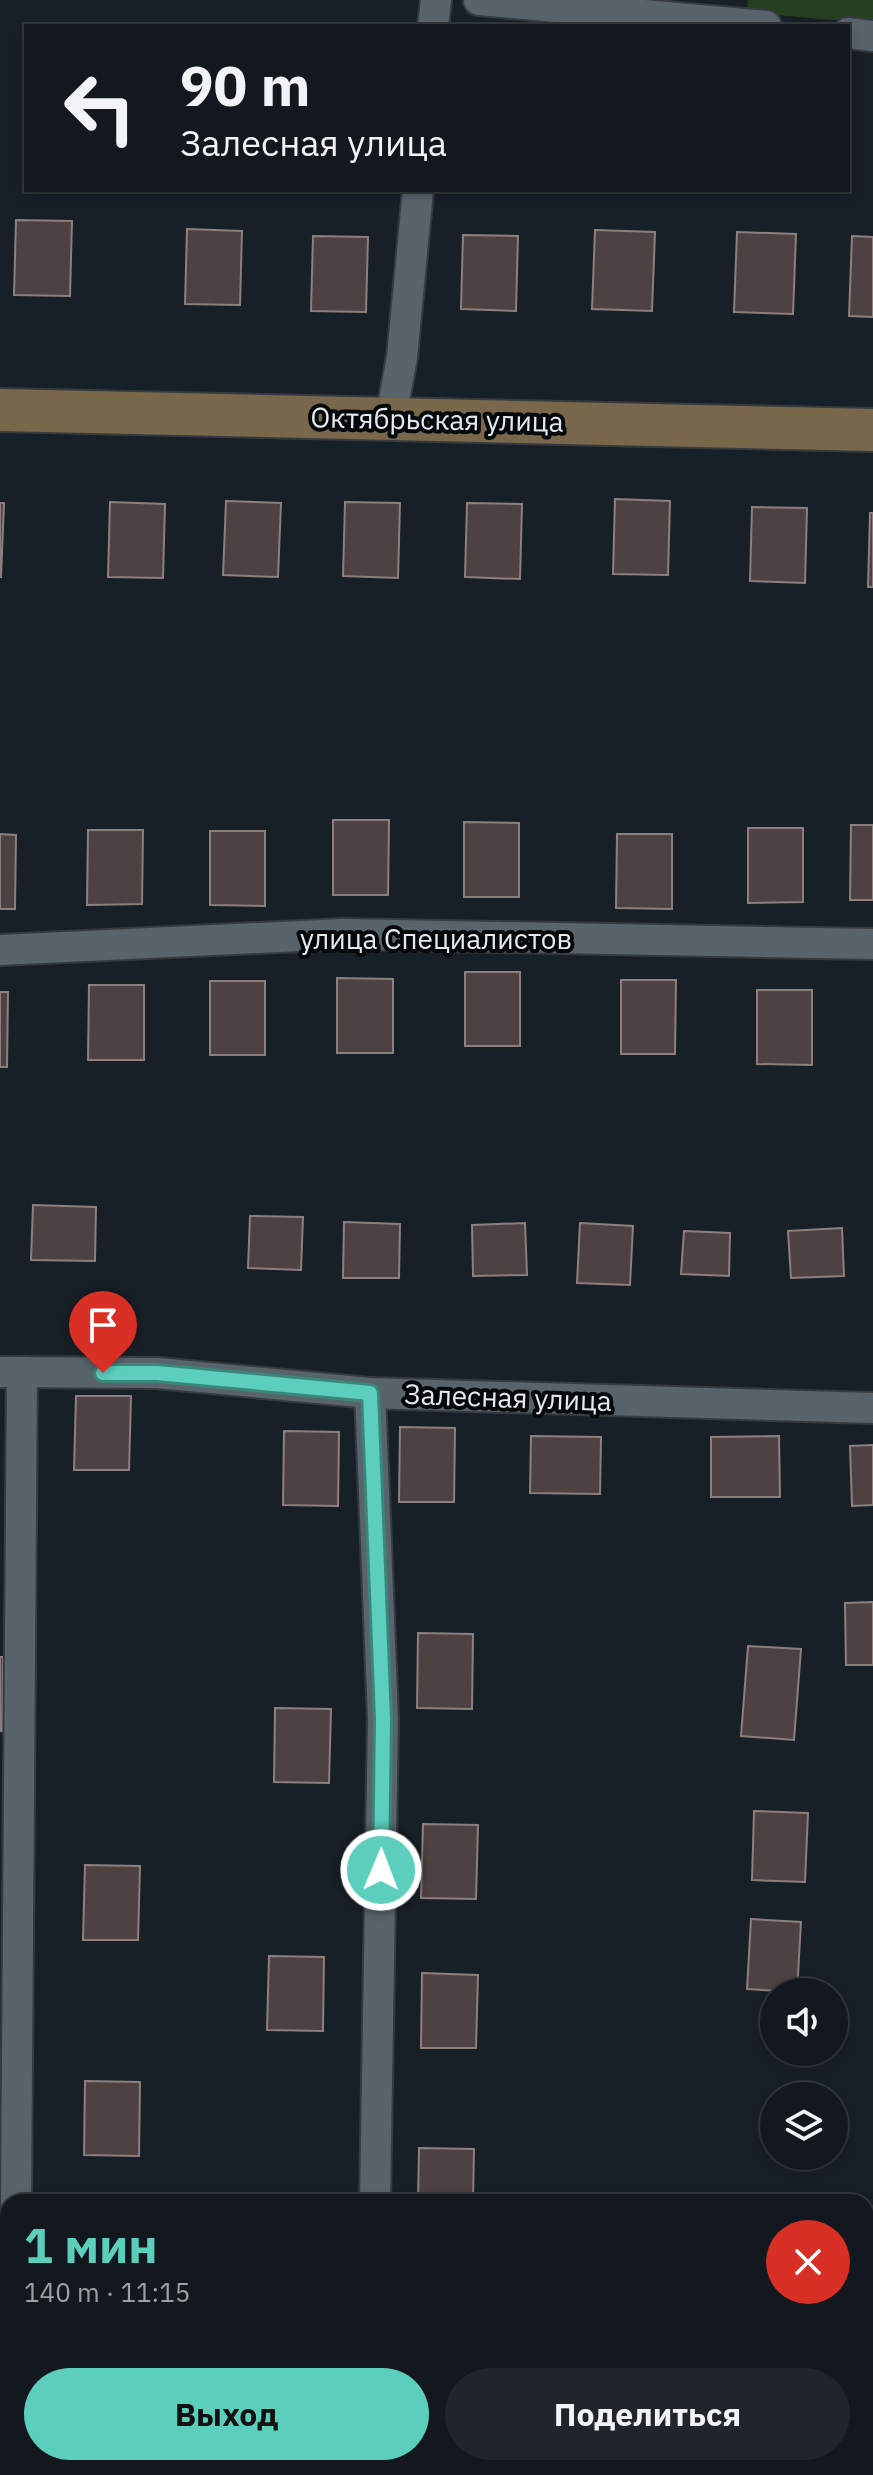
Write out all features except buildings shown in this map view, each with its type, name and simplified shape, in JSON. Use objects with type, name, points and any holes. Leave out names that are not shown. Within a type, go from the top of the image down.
[{"type":"main road","name":"Октябрьская улица","points":[[0,410],[873,430]]},
{"type":"street","points":[[433,24],[436,0]]},
{"type":"street","points":[[479,0],[714,11],[759,24]]},
{"type":"street","points":[[850,33],[873,36]]},
{"type":"street","points":[[391,417],[402,357],[418,192]]},
{"type":"street","name":"улица Специалистов","points":[[0,950],[343,934],[873,944]]},
{"type":"street","points":[[11,1372],[16,2194]]},
{"type":"street","name":"Залесная улица","points":[[11,1372],[157,1373],[370,1393],[873,1408]]},
{"type":"street","points":[[370,1393],[383,1719],[375,2194]]},
{"type":"green space","points":[[748,0],[873,0],[873,24],[747,12]]},
{"type":"route","points":[[103,1373],[157,1373],[370,1393],[383,1719],[381,1870]]}]
